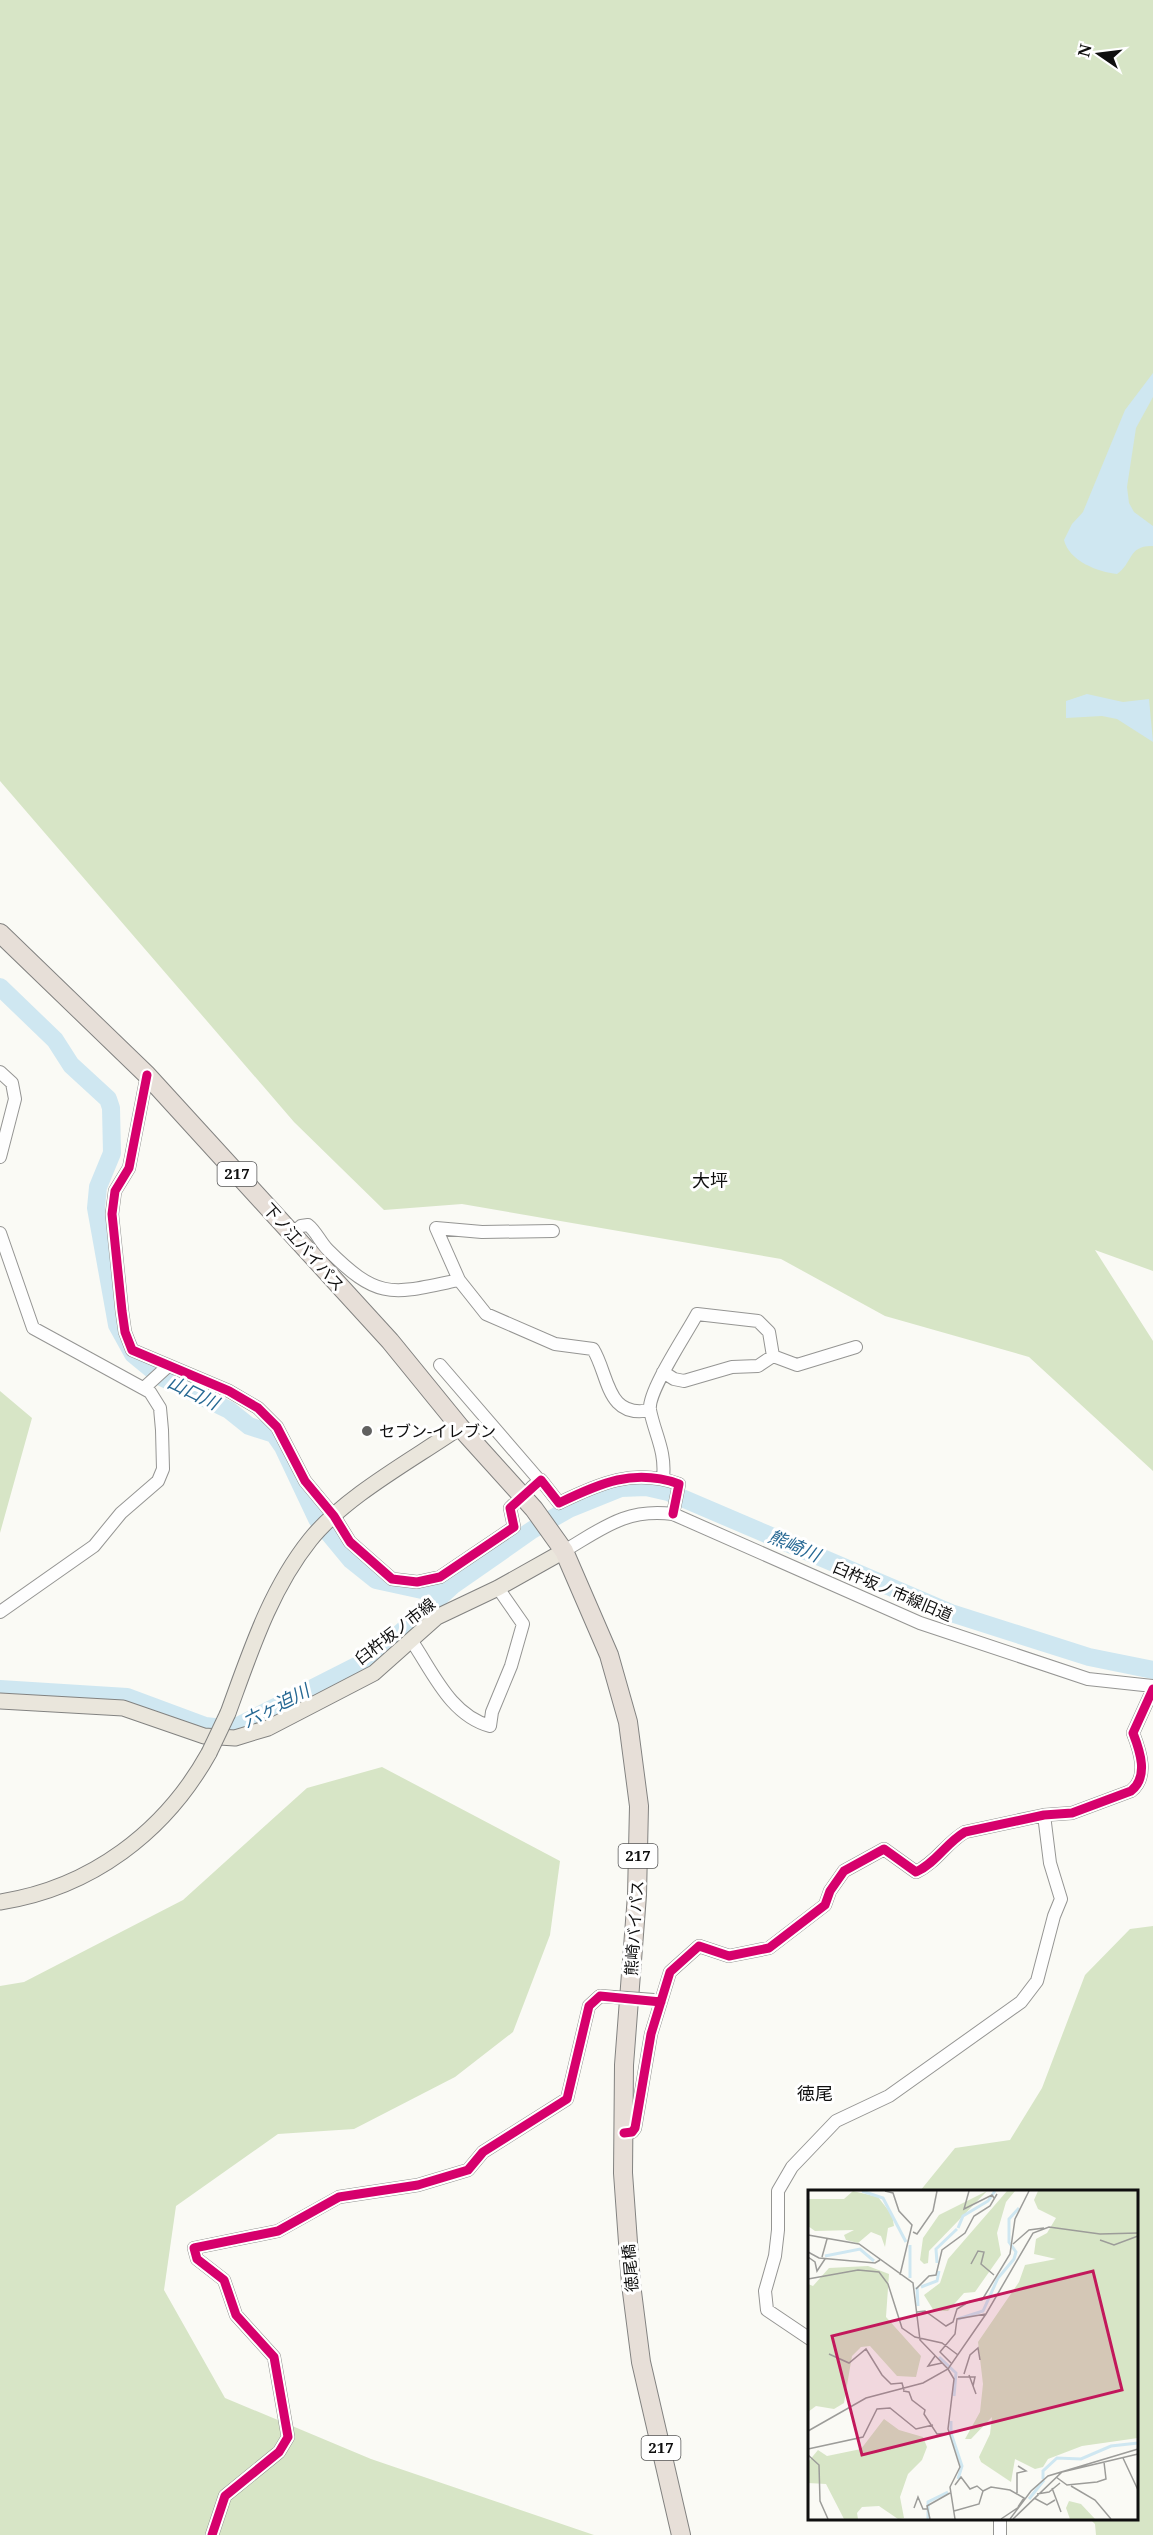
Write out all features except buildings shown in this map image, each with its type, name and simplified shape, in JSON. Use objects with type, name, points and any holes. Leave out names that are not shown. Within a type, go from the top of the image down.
[{"type":"highway","name":"下ノ江バイパス","points":[[0,933],[147,1075],[390,1341],[460,1427],[534,1509],[564,1551]]},
{"type":"highway","name":"熊崎バイパス","points":[[564,1551],[609,1656],[628,1722],[639,1806],[637,1895],[624,2066],[623,2173]]},
{"type":"highway","name":"徳尾橋","points":[[623,2173],[631,2284],[641,2362],[681,2535]]},
{"type":"main road","points":[[0,1902],[18,1900],[80,1878],[124,1852],[161,1821],[194,1780],[209,1753],[228,1713],[256,1633],[280,1586],[314,1536],[332,1519],[460,1427]]},
{"type":"main road","name":"臼杵坂ノ市線","points":[[0,1701],[123,1708],[204,1736],[234,1738],[268,1728],[374,1673],[437,1617],[498,1588],[564,1551]]},
{"type":"street","points":[[0,1072],[12,1083],[15,1099],[0,1157]]},
{"type":"street","points":[[147,1075],[129,1168],[115,1191],[112,1214],[122,1311],[132,1350],[167,1367],[229,1391],[258,1408],[277,1427],[305,1481],[350,1542],[392,1579],[417,1582],[440,1577],[508,1533],[514,1527],[510,1508],[513,1505]]},
{"type":"street","points":[[292,1234],[301,1226],[308,1225],[313,1228],[318,1241],[354,1276],[386,1290],[406,1290],[459,1280]]},
{"type":"street","points":[[553,1231],[482,1232],[436,1228],[459,1280],[486,1314],[555,1344],[593,1349],[608,1389],[618,1402],[628,1410],[650,1410]]},
{"type":"street","points":[[0,1233],[33,1328],[146,1387],[150,1392],[160,1408],[163,1469],[158,1481],[121,1513],[94,1546],[0,1612]]},
{"type":"street","points":[[663,1478],[664,1463],[660,1439],[650,1410],[663,1372],[697,1314],[758,1321],[769,1332],[773,1356]]},
{"type":"street","points":[[773,1356],[797,1365],[856,1347]]},
{"type":"street","points":[[663,1372],[674,1379],[684,1381],[732,1367],[758,1366],[773,1356]]},
{"type":"street","points":[[440,1365],[536,1484],[559,1503],[615,1479],[632,1476],[663,1478],[679,1484],[673,1512]]},
{"type":"street","points":[[146,1387],[167,1367]]},
{"type":"street","points":[[448,1412],[465,1397]]},
{"type":"street","points":[[489,1460],[506,1444]]},
{"type":"street","name":"臼杵坂ノ市線旧道","points":[[564,1551],[624,1517],[650,1511],[673,1512],[920,1623],[1088,1679],[1153,1688]]},
{"type":"street","points":[[411,1640],[456,1707],[474,1721],[490,1726],[492,1712],[511,1666],[523,1624],[498,1588]]},
{"type":"street","points":[[624,2133],[632,2132],[635,2128],[657,2001],[670,1972],[699,1946],[729,1956],[769,1948],[825,1905],[830,1891],[844,1871],[884,1849],[916,1872],[929,1866],[954,1839],[965,1832],[1044,1815],[1083,1810],[1135,1788],[1142,1761],[1133,1733],[1153,1688]]},
{"type":"street","points":[[808,2338],[766,2310],[765,2291],[775,2256],[778,2230],[777,2191],[792,2167],[836,2121],[890,2096],[1021,2002],[1037,1981],[1061,1899],[1050,1863],[1044,1815]]},
{"type":"street","points":[[212,2535],[225,2496],[279,2452],[288,2437],[274,2358],[236,2315],[224,2280],[197,2259],[194,2248],[278,2231],[339,2197],[418,2185],[468,2170],[483,2152],[567,2099],[589,2006],[600,1996],[657,2001]]},
{"type":"green space","points":[[0,0],[1153,0],[1153,1271],[1095,1250],[1153,1341],[1153,1471],[1029,1357],[885,1316],[781,1259],[462,1204],[384,1210],[294,1122],[0,781]]},
{"type":"green space","points":[[0,1391],[32,1418],[0,1533]]},
{"type":"green space","points":[[382,1767],[560,1861],[550,1935],[513,2032],[455,2077],[354,2129],[278,2134],[176,2206],[164,2290],[225,2398],[371,2459],[594,2535],[0,2535],[0,1986],[24,1982],[183,1900],[307,1788]]},
{"type":"green space","points":[[1153,1926],[1153,2535],[1096,2535],[1095,2524],[1091,2520],[1138,2520],[1138,2190],[921,2190],[955,2148],[1010,2140],[1042,2088],[1085,1975],[1130,1929]]},
{"type":"water","points":[[1153,373],[1153,397],[1136,428],[1127,487],[1129,503],[1134,512],[1153,526],[1153,546],[1139,548],[1122,570],[1117,574],[1109,573],[1093,568],[1078,559],[1072,554],[1064,540],[1072,524],[1083,512],[1125,410]]},
{"type":"water","points":[[1087,694],[1123,702],[1149,699],[1153,742],[1117,719],[1102,716],[1066,718],[1066,701]]},
{"type":"waterway","name":"山口川","points":[[0,987],[55,1040],[71,1065],[108,1099],[111,1108],[112,1153],[98,1187],[96,1208],[117,1325],[133,1354],[161,1377],[229,1410],[249,1426],[274,1434],[283,1447],[317,1519],[351,1560],[376,1580],[422,1590],[445,1590],[452,1586]]},
{"type":"waterway","name":"熊崎川","points":[[0,1689],[127,1697],[205,1726],[232,1729],[374,1657],[452,1586],[532,1530],[569,1509],[621,1488],[646,1487],[668,1492],[951,1613],[1089,1657],[1153,1670]]},
{"type":"cycle path","points":[[147,1075],[129,1168],[115,1191],[112,1214],[125,1332],[132,1350],[229,1391],[258,1408],[277,1427],[305,1481],[334,1516],[350,1542],[392,1579],[417,1582],[440,1577],[514,1527],[510,1508],[541,1480],[559,1503],[589,1489],[618,1480],[647,1477],[663,1479],[679,1484],[673,1514]]},
{"type":"cycle path","points":[[624,2133],[632,2132],[635,2128],[651,2034],[670,1972],[699,1946],[729,1956],[769,1948],[825,1905],[830,1891],[844,1871],[884,1849],[916,1872],[929,1864],[965,1832],[1044,1815],[1072,1813],[1131,1791],[1137,1785],[1141,1771],[1140,1756],[1133,1733],[1153,1689]]},
{"type":"cycle path","points":[[212,2535],[225,2496],[279,2452],[288,2437],[274,2357],[236,2315],[224,2280],[197,2259],[194,2248],[278,2231],[339,2197],[418,2185],[468,2170],[483,2152],[567,2099],[589,2006],[600,1996],[661,2002]]},
{"type":"place","name":"セブン-イレブン","points":[[367,1431]]},
{"type":"district","name":"大坪","points":[[710,1181]]},
{"type":"district","name":"徳尾","points":[[815,2094]]},
{"type":"water label","name":"六ヶ迫川","points":[[276,1706]]}]
